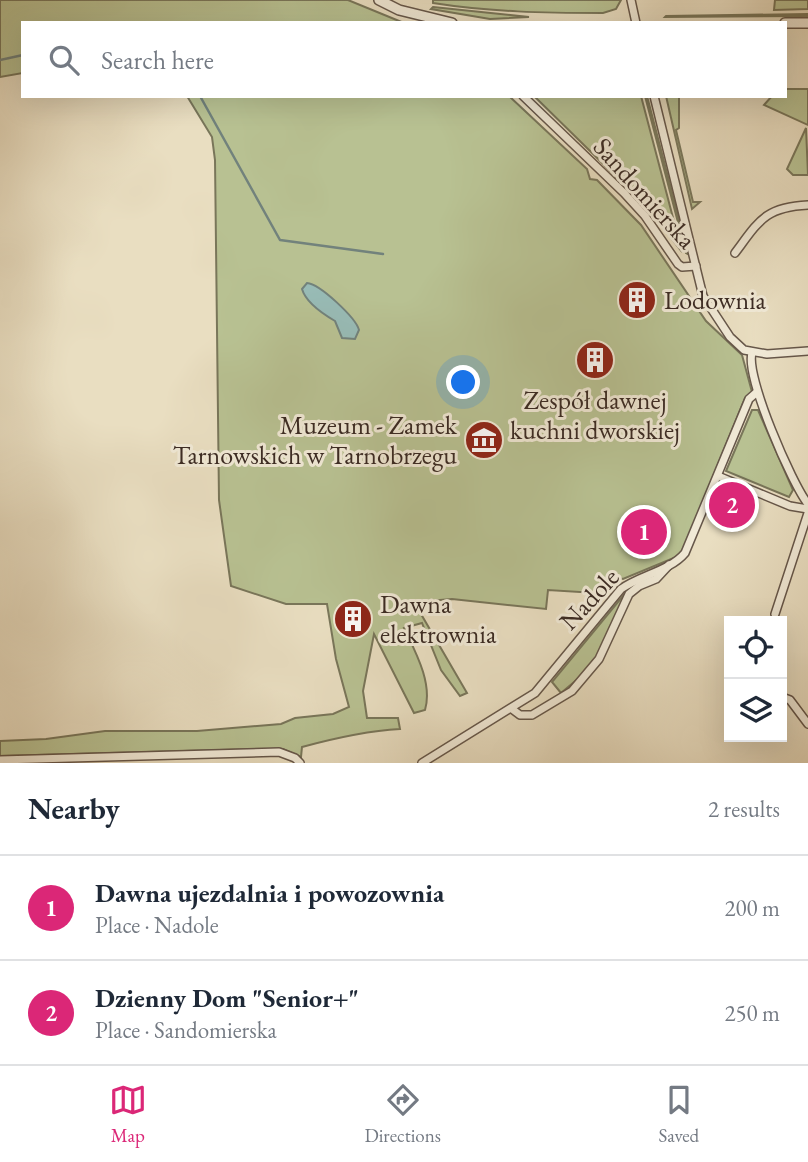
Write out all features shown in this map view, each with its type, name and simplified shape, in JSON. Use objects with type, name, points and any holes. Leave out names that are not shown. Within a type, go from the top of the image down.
[{"type":"street","points":[[379,0],[399,10],[444,21]]},
{"type":"street","points":[[631,0],[636,21]]},
{"type":"street","points":[[787,23],[808,23]]},
{"type":"street","name":"Sandomierska","points":[[525,98],[631,201],[678,264],[682,267],[696,267],[703,296],[730,337],[752,353]]},
{"type":"street","points":[[654,98],[696,267]]},
{"type":"street","points":[[735,253],[768,213],[789,206],[808,205]]},
{"type":"street","points":[[775,614],[808,509],[757,392],[750,370],[752,353],[808,351]]},
{"type":"street","name":"Nadole","points":[[422,763],[512,709],[544,683],[621,589],[633,580],[669,565],[685,553],[749,399],[757,392]]},
{"type":"street","points":[[718,476],[790,506],[808,509]]},
{"type":"street","points":[[512,709],[520,715],[532,715],[572,691],[599,659],[629,594],[639,586],[656,579],[669,565]]},
{"type":"street","points":[[787,699],[808,724]]},
{"type":"street","points":[[0,760],[279,752],[295,758],[300,763]]},
{"type":"green space","points":[[0,0],[348,0],[399,21],[21,21],[21,73],[0,77]]},
{"type":"green space","points":[[433,0],[621,0],[616,9],[603,13],[497,10],[433,3]]},
{"type":"green space","points":[[775,0],[808,0],[808,9],[774,10]]},
{"type":"green space","points":[[433,7],[529,17],[490,19],[431,9]]},
{"type":"green space","points":[[666,16],[808,16],[665,17]]},
{"type":"green space","points":[[787,89],[808,89],[808,125],[764,105],[770,98],[787,98]]},
{"type":"green space","points":[[188,98],[511,98],[587,169],[590,179],[597,180],[641,225],[706,321],[742,355],[752,392],[745,398],[681,555],[623,579],[612,576],[596,593],[548,590],[546,609],[452,599],[414,602],[467,693],[460,696],[441,670],[422,623],[404,628],[422,668],[427,689],[425,710],[414,713],[374,634],[363,691],[367,718],[398,718],[400,729],[350,735],[302,747],[301,757],[283,749],[0,756],[0,741],[46,739],[105,731],[197,731],[281,724],[295,718],[333,714],[349,707],[336,659],[327,604],[286,604],[231,586],[219,500],[215,160],[212,137]]},
{"type":"green space","points":[[536,98],[642,98],[682,252],[645,205]]},
{"type":"green space","points":[[646,98],[688,254],[686,253]]},
{"type":"green space","points":[[666,98],[679,98],[679,128],[676,130],[693,202],[700,202],[692,209]]},
{"type":"green space","points":[[806,128],[808,175],[793,175],[787,169]]},
{"type":"green space","points":[[752,410],[758,410],[793,490],[789,497],[726,471]]},
{"type":"green space","points":[[627,591],[592,667],[561,693],[552,682]]},
{"type":"water","points":[[307,283],[337,302],[351,318],[359,330],[355,339],[342,338],[335,321],[307,299],[302,289]]},
{"type":"waterway","points":[[0,60],[21,55]]},
{"type":"waterway","points":[[201,98],[280,240],[383,254]]},
{"type":"place","name":"Lodownia","points":[[637,300]]},
{"type":"place","name":"Zespół dawnej kuchni dworskiej","points":[[595,360]]},
{"type":"place","name":"Muzeum - Zamek Tarnowskich w Tarnobrzegu","points":[[484,440]]},
{"type":"place","name":"Dzienny Dom \"Senior+\"","points":[[732,505]]},
{"type":"place","name":"Dawna ujezdalnia i powozownia","points":[[644,532]]},
{"type":"place","name":"Dawna elektrownia","points":[[353,619]]}]
